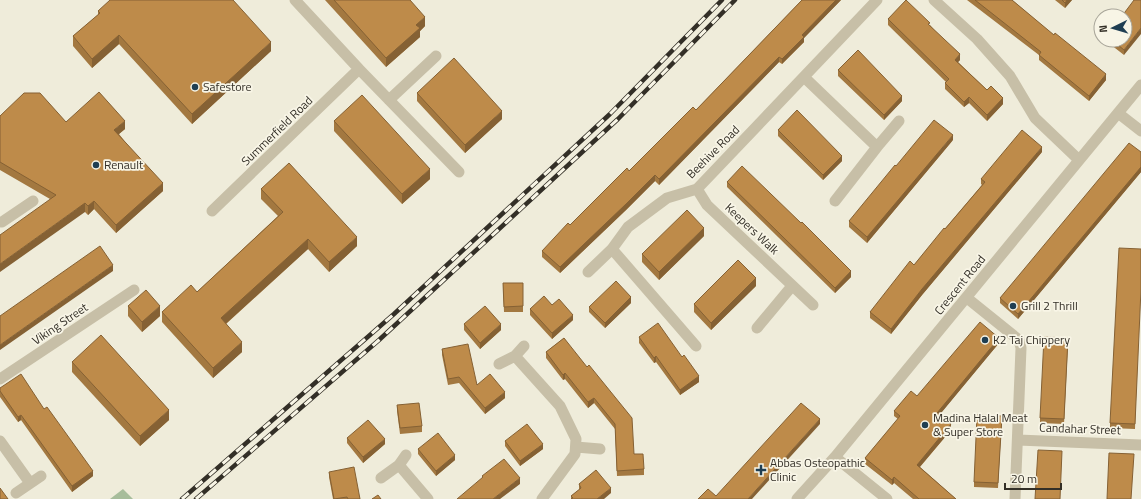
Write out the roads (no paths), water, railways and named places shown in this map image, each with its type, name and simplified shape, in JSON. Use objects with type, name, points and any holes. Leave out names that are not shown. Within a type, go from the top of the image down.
[{"type":"street","points":[[295,0],[359,69],[459,172]]},
{"type":"street","name":"Beehive Road","points":[[588,272],[612,248],[628,228],[667,198],[697,189],[878,0]]},
{"type":"street","points":[[934,0],[981,44],[1010,76],[1035,118],[1079,160]]},
{"type":"street","points":[[389,100],[436,56]]},
{"type":"street","name":"Summerfield Road","points":[[212,211],[359,69]]},
{"type":"street","points":[[804,77],[877,147]]},
{"type":"street","name":"Crescent Road","points":[[797,499],[836,456],[1141,85]]},
{"type":"street","points":[[1118,112],[1141,131]]},
{"type":"street","points":[[834,201],[899,122]]},
{"type":"street","name":"Keepers Walk","points":[[697,189],[707,205],[813,305]]},
{"type":"street","points":[[2,222],[33,201]]},
{"type":"street","points":[[612,248],[696,346]]},
{"type":"street","points":[[757,328],[792,286]]},
{"type":"street","name":"Viking Street","points":[[0,379],[134,290]]},
{"type":"street","points":[[967,298],[1019,340],[1021,348],[1022,357],[1015,499]]},
{"type":"street","points":[[499,364],[515,356],[524,346]]},
{"type":"street","points":[[515,356],[560,406],[576,439],[575,454],[542,499]]},
{"type":"street","name":"Candahar Street","points":[[1018,440],[1141,445]]},
{"type":"street","points":[[0,441],[30,483]]},
{"type":"street","points":[[576,447],[600,449]]},
{"type":"street","points":[[380,478],[399,465],[406,454]]},
{"type":"street","points":[[836,456],[886,499]]},
{"type":"street","points":[[399,465],[428,499]]},
{"type":"street","points":[[16,493],[41,476]]},
{"type":"railway","points":[[182,499],[394,314],[610,114],[722,0]]},
{"type":"railway","points":[[196,499],[379,340],[618,119],[735,0]]},
{"type":"place","name":"Safestore","points":[[195,87]]},
{"type":"place","name":"Renault","points":[[96,165]]},
{"type":"place","name":"Grill 2 Thrill","points":[[1013,306]]},
{"type":"place","name":"K2 Taj Chippery","points":[[985,340]]},
{"type":"place","name":"Madina Halal Meat & Super Store","points":[[925,425]]},
{"type":"place","name":"Abbas Osteopathic Clinic","points":[[761,470]]}]
